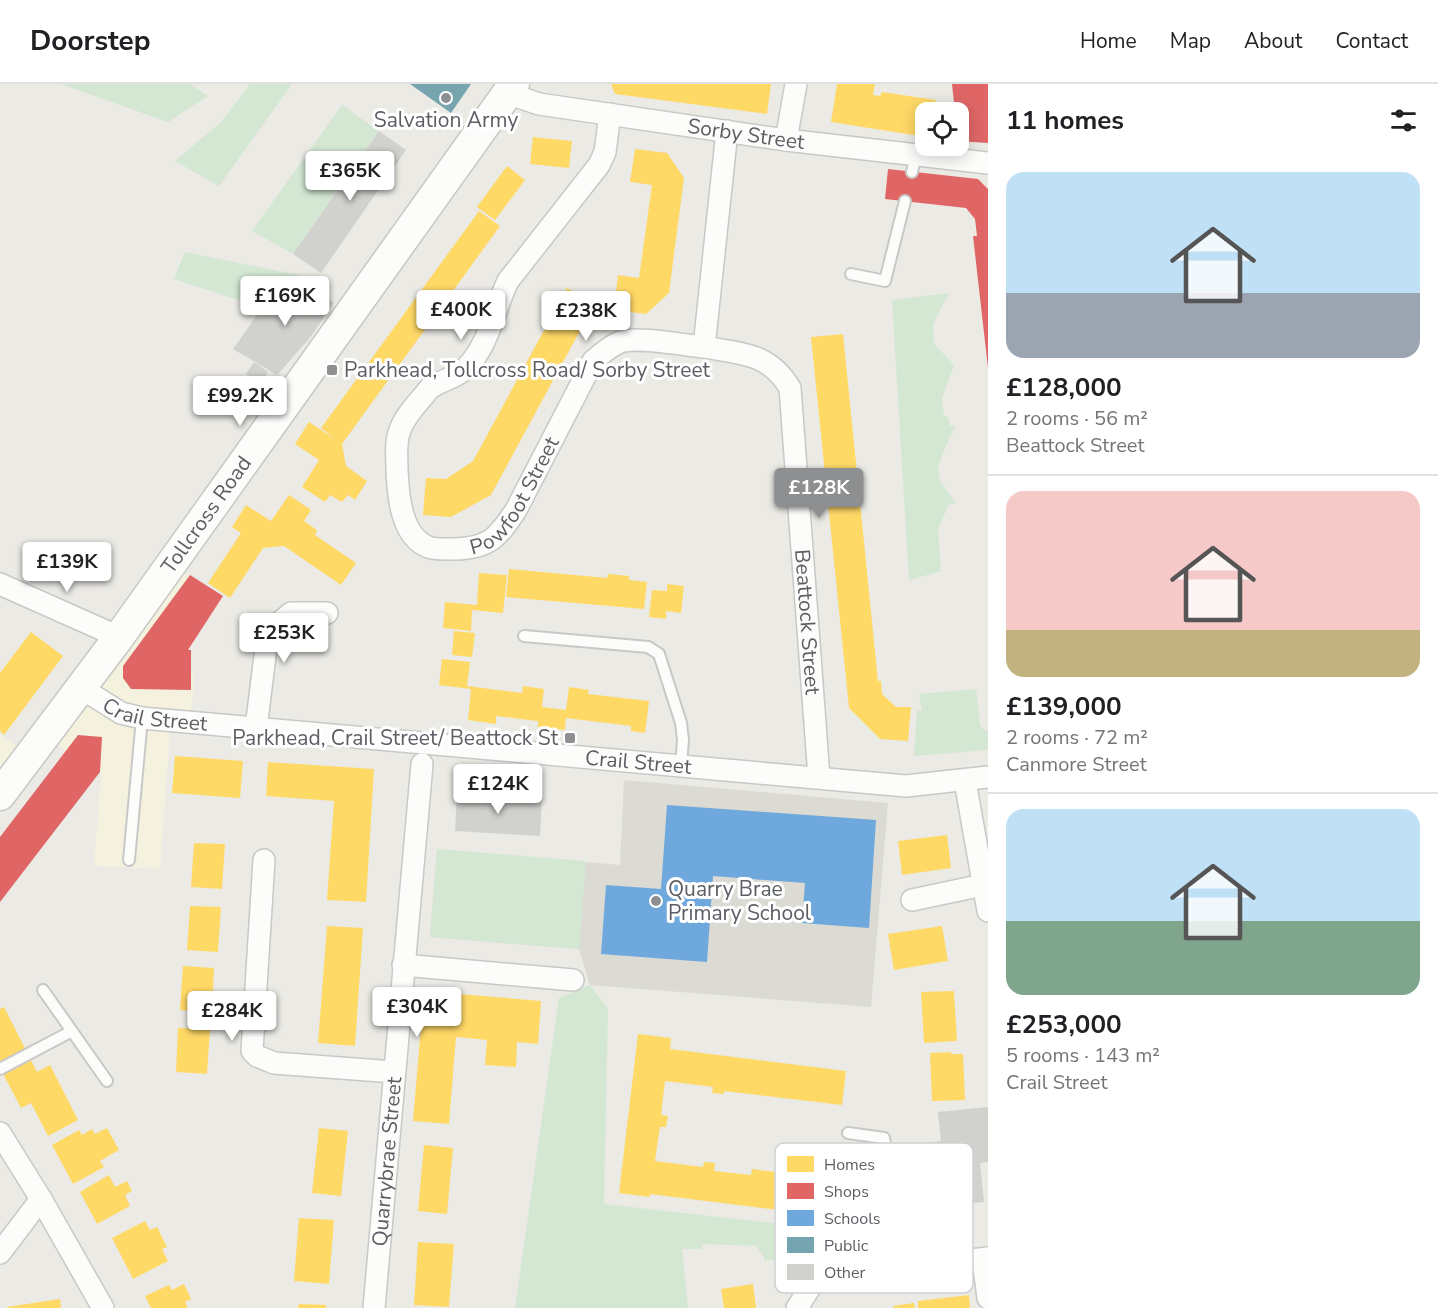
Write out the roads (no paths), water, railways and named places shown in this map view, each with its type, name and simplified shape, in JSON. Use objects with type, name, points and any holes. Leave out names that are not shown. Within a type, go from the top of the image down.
[{"type":"street","points":[[786,140],[796,84]]},
{"type":"street","name":"Sorby Street","points":[[510,88],[539,104],[786,140],[914,163],[988,163]]},
{"type":"street","name":"Tollcross Road","points":[[0,795],[119,637],[510,88]]},
{"type":"street","name":"Powfoot Street","points":[[610,114],[605,152],[599,165],[508,281],[498,301],[485,340],[472,361],[458,375],[435,384],[429,389],[400,428],[396,445],[398,492],[409,529],[427,547],[438,549],[479,546],[493,540],[503,530],[516,510],[593,361],[606,350],[621,342],[635,340],[704,347]]},
{"type":"street","points":[[704,347],[727,131]]},
{"type":"street","name":"Beattock Street","points":[[704,347],[766,361],[776,368],[790,388],[819,777]]},
{"type":"street","points":[[0,584],[119,637]]},
{"type":"street","points":[[256,728],[268,632],[291,613],[327,613]]},
{"type":"street","name":"Crail Street","points":[[81,688],[121,713],[142,718],[906,786],[988,777]]},
{"type":"street","name":"Quarrybrae Street","points":[[374,1308],[422,764]]},
{"type":"street","points":[[965,781],[988,911]]},
{"type":"street","points":[[264,860],[252,1051],[257,1056],[274,1063],[394,1072]]},
{"type":"street","points":[[912,900],[983,885]]},
{"type":"street","points":[[403,965],[573,980]]},
{"type":"street","points":[[0,1133],[41,1199],[103,1308]]},
{"type":"street","points":[[0,1253],[41,1199]]},
{"type":"street","points":[[986,1259],[988,1298]]},
{"type":"street","points":[[797,1308],[806,1293]]},
{"type":"lane","points":[[851,274],[885,281],[905,201]]},
{"type":"lane","points":[[524,636],[648,647],[659,654],[681,723],[683,740],[681,765]]},
{"type":"lane","points":[[129,860],[142,718]]},
{"type":"lane","points":[[43,990],[107,1081]]},
{"type":"lane","points":[[0,1069],[72,1031]]},
{"type":"lane","points":[[848,1134],[884,1138],[885,1143]]},
{"type":"place","name":"Salvation Army","points":[[446,98]]},
{"type":"place","name":"Parkhead, Tollcross Road/ Sorby Street","points":[[332,370]]},
{"type":"place","name":"Parkhead, Crail Street/ Beattock St","points":[[570,738]]},
{"type":"place","name":"Quarry Brae Primary School","points":[[656,901]]}]
